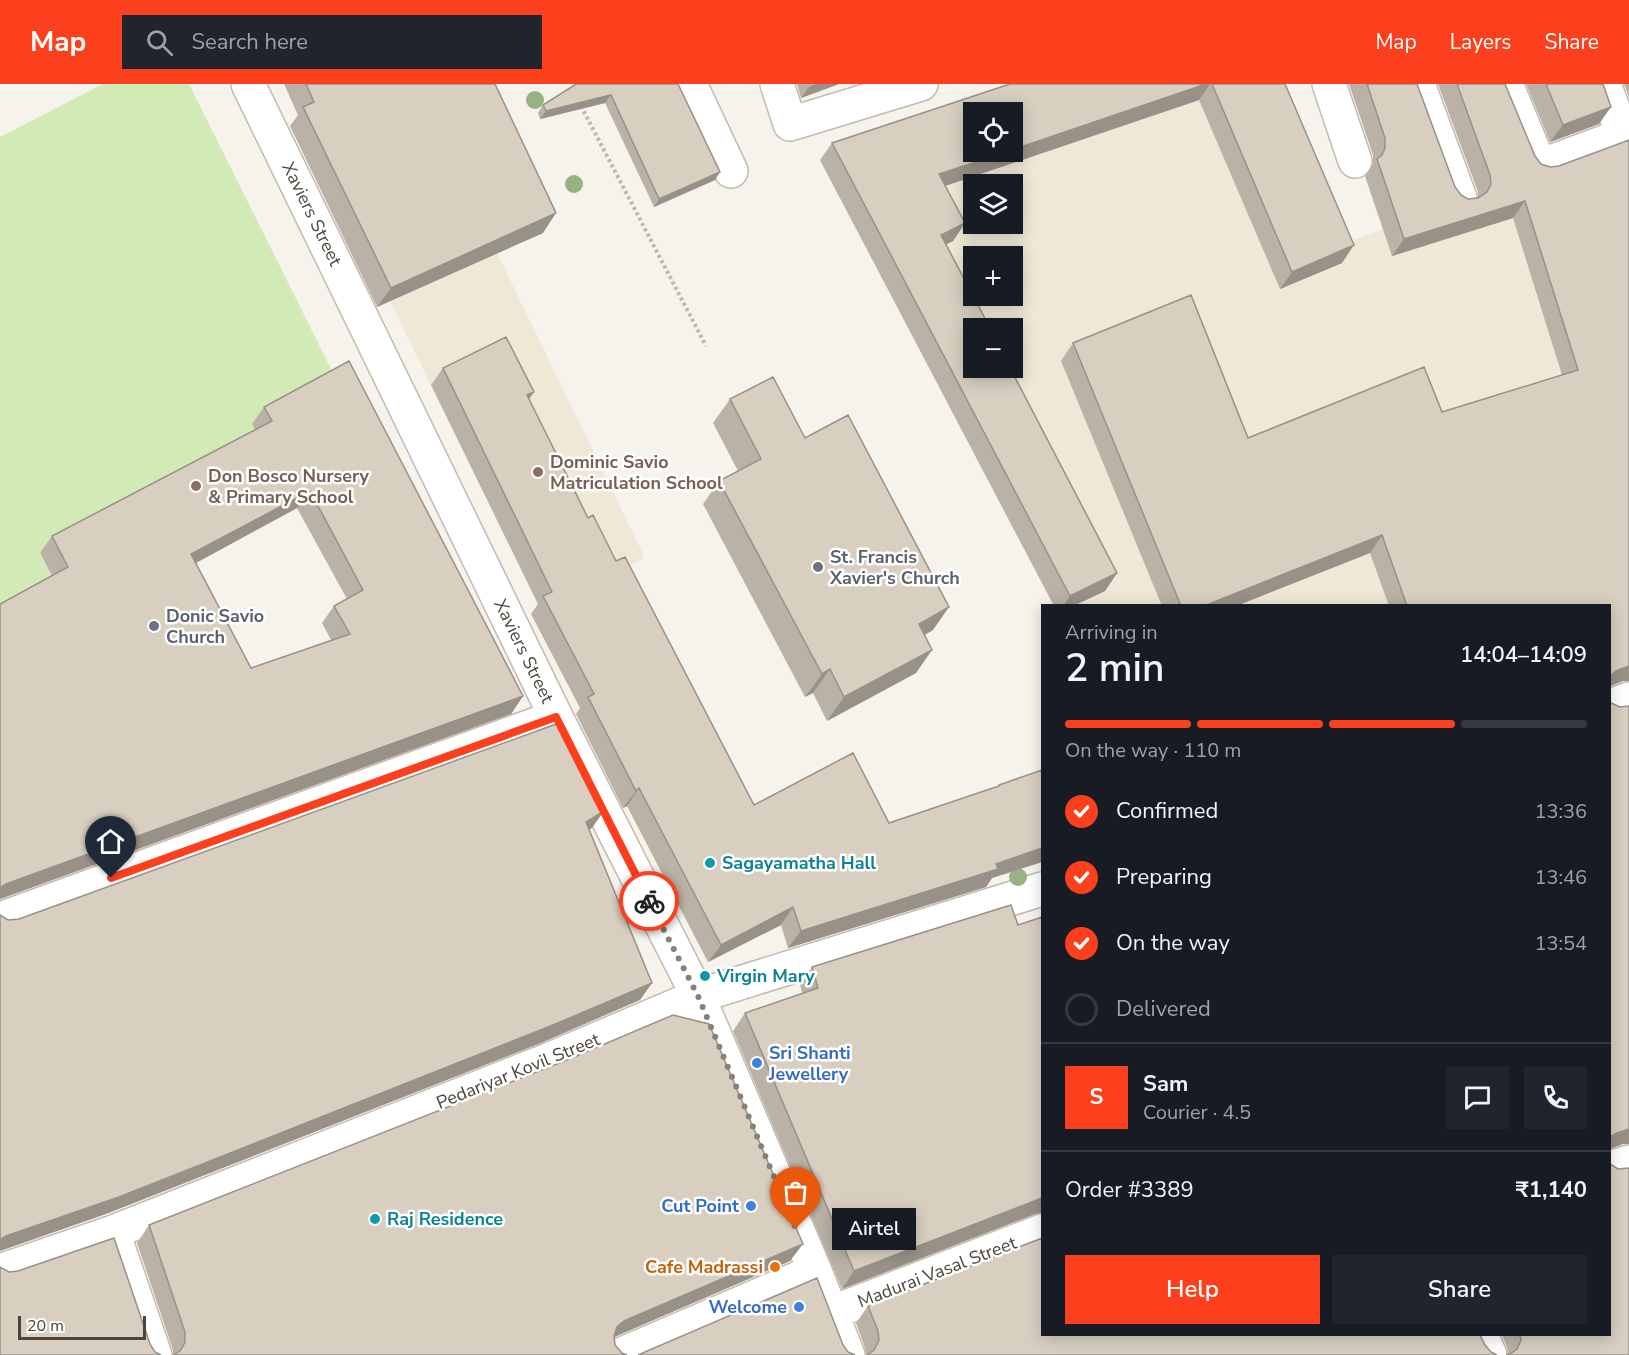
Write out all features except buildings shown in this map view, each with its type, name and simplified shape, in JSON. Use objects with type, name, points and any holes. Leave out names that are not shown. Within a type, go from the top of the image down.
[{"type":"street","name":"Xaviers Street","points":[[248,84],[556,717],[698,996],[815,1271],[848,1355]]},
{"type":"street","points":[[690,84],[731,171]]},
{"type":"street","points":[[777,84],[790,123],[921,84]]},
{"type":"street","points":[[1329,84],[1355,161]]},
{"type":"street","points":[[1418,84],[1460,198]]},
{"type":"street","points":[[1506,84],[1540,166],[1626,134],[1604,84]]},
{"type":"street","points":[[1611,706],[1629,699]]},
{"type":"street","points":[[0,919],[556,717]]},
{"type":"street","name":"Pedariyar Kovil Street","points":[[0,1271],[113,1232],[548,1060],[698,996],[1041,889]]},
{"type":"street","points":[[1611,1168],[1629,1162]]},
{"type":"street","name":"Madurai Vasal Street","points":[[831,1312],[1041,1231]]},
{"type":"street","points":[[113,1232],[155,1355]]},
{"type":"street","points":[[620,1355],[815,1271]]},
{"type":"street","points":[[1481,1336],[1490,1355]]},
{"type":"path","points":[[580,105],[706,346]]},
{"type":"shaded area","points":[[1051,84],[1265,84],[1335,246],[1396,225],[1589,168],[1629,439],[1494,604],[1053,604],[820,160],[963,113],[963,162],[1023,162],[1023,102],[996,102]]},
{"type":"shaded area","name":"Dominic Savio Matriculation School","points":[[497,253],[645,558],[540,609],[390,301]]},
{"type":"green space","points":[[103,84],[189,84],[336,379],[260,438],[40,554],[56,584],[0,615],[0,137]]},
{"type":"way so far","points":[[649,901],[698,996],[796,1229]]},
{"type":"place","name":"Dominic Savio Matriculation School","points":[[538,472]]},
{"type":"place","name":"Don Bosco Nursery & Primary School","points":[[196,486]]},
{"type":"place","name":"St. Francis Xavier's Church","points":[[818,567]]},
{"type":"place","name":"Donic Savio Church","points":[[154,626]]},
{"type":"place","name":"Sagayamatha Hall","points":[[710,863]]},
{"type":"place","name":"Virgin Mary","points":[[705,976]]},
{"type":"place","name":"Sri Shanti Jewellery","points":[[757,1063]]},
{"type":"place","name":"Cut Point","points":[[751,1206]]},
{"type":"place","name":"Raj Residence","points":[[375,1219]]},
{"type":"place","name":"Airtel","points":[[796,1229]]},
{"type":"place","name":"Cafe Madrassi","points":[[775,1267]]},
{"type":"place","name":"Welcome","points":[[799,1307]]},
{"type":"route","points":[[111,878],[556,717],[649,901]]}]
